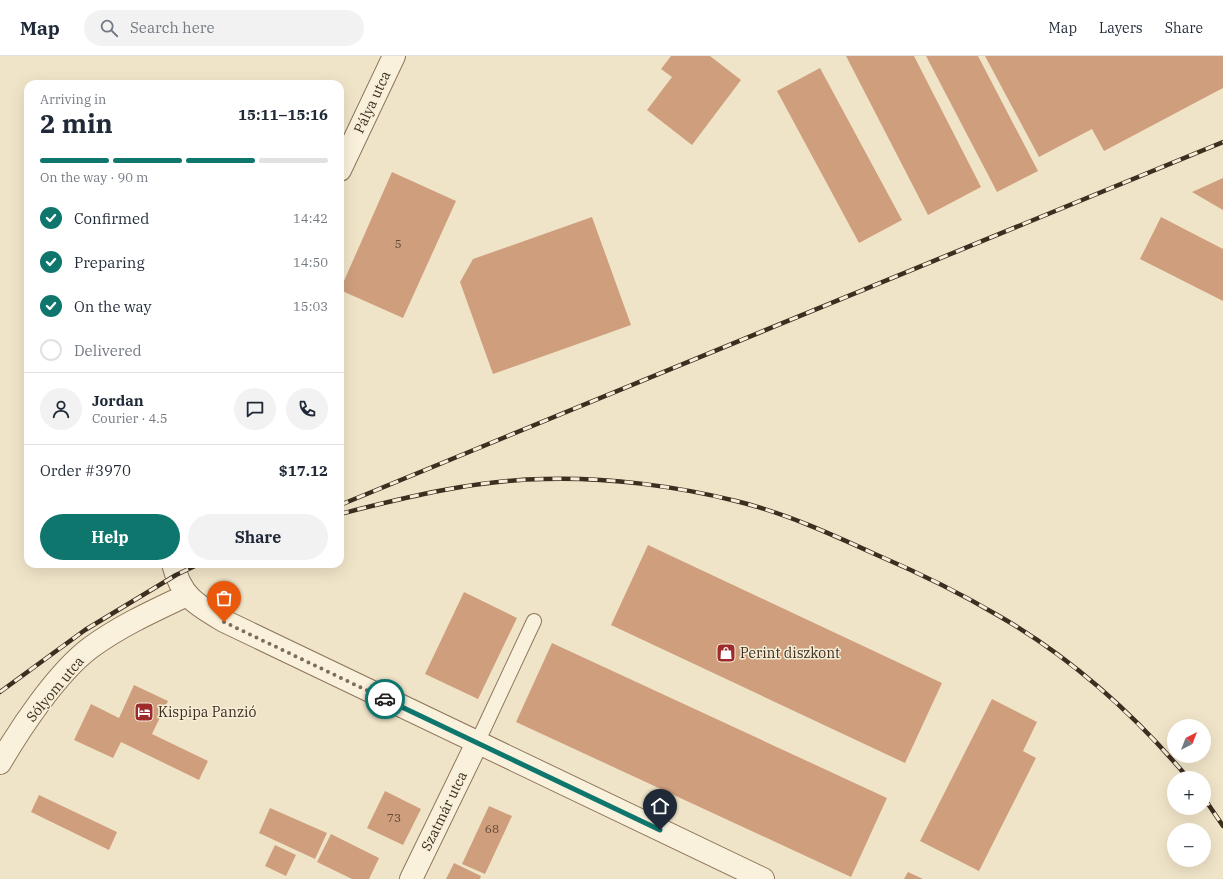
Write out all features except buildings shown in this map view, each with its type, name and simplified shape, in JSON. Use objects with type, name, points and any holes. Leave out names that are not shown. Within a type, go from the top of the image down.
[{"type":"street","name":"Pálya utca","points":[[344,162],[394,56]]},
{"type":"street","points":[[174,568],[187,596],[224,622],[760,878]]},
{"type":"street","name":"Sólyom utca","points":[[0,763],[40,704],[65,673],[89,649],[114,631],[141,616],[187,596]]},
{"type":"street","name":"Szatmár utca","points":[[412,879],[477,743]]},
{"type":"lane","points":[[477,743],[534,621]]},
{"type":"railway","points":[[344,503],[1223,142]]},
{"type":"railway","points":[[344,513],[441,490],[493,482],[544,479],[592,479],[665,487],[713,496],[754,506],[808,525],[908,569],[969,599],[1025,632],[1076,669],[1124,710],[1182,771]]},
{"type":"railway","points":[[0,692],[85,630],[176,575],[191,568]]},
{"type":"railway","points":[[1211,808],[1223,826]]},
{"type":"way so far","points":[[224,622],[385,699]]},
{"type":"place","name":"Perint diszkont","points":[[726,653]]},
{"type":"place","name":"Kispipa Panzió","points":[[144,712]]},
{"type":"route","points":[[385,699],[660,830]]}]
